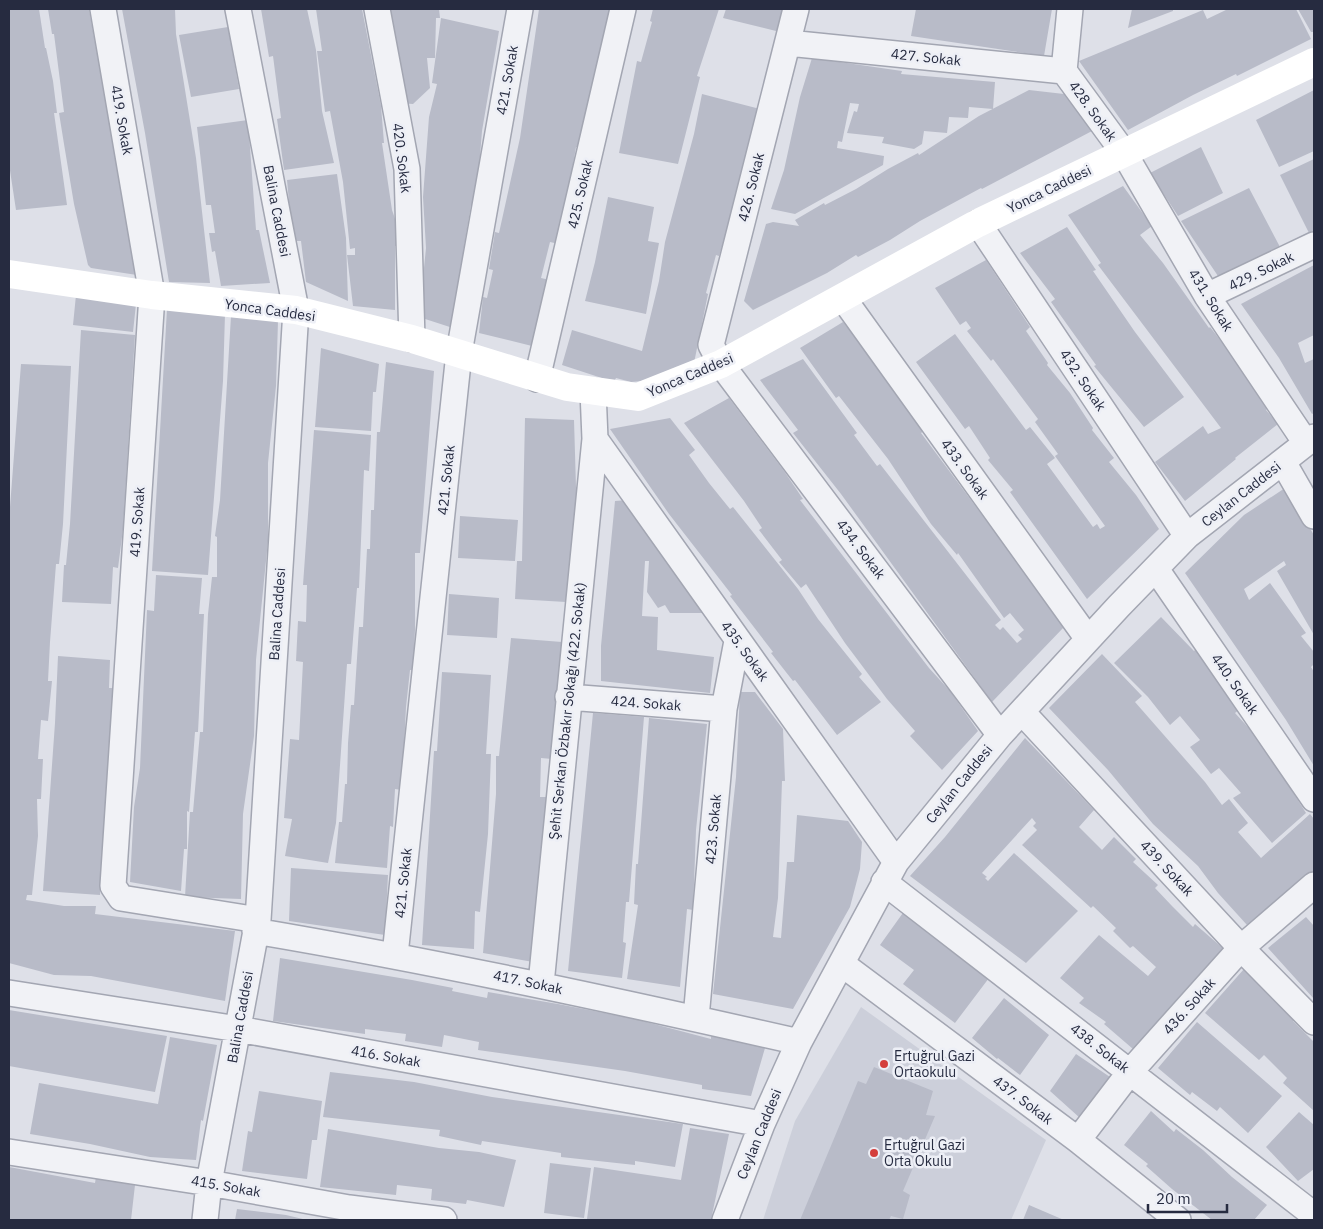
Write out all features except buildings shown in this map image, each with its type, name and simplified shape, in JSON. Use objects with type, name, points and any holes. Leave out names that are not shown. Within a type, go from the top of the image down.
[{"type":"street","name":"419. Sokak","points":[[103,9],[152,295],[114,886],[121,898],[257,925]]},
{"type":"street","name":"Balina Caddesi","points":[[205,1220],[209,1182],[257,925],[296,310],[238,9]]},
{"type":"street","name":"420. Sokak","points":[[377,9],[407,169],[412,339]]},
{"type":"street","name":"421. Sokak","points":[[395,955],[459,353],[520,9]]},
{"type":"street","name":"425. Sokak","points":[[537,379],[623,9]]},
{"type":"street","name":"426. Sokak","points":[[721,364],[711,345],[796,9]]},
{"type":"street","name":"428. Sokak","points":[[1070,9],[1064,71],[1124,152]]},
{"type":"street","name":"427. Sokak","points":[[788,43],[1064,71]]},
{"type":"street","name":"Yonca Caddesi","points":[[9,274],[152,295],[296,310],[412,339],[567,387],[638,397],[721,364],[978,223],[1314,62]]},
{"type":"street","name":"431. Sokak","points":[[1124,152],[1207,296],[1310,440]]},
{"type":"street","name":"432. Sokak","points":[[978,223],[1187,536]]},
{"type":"street","name":"429. Sokak","points":[[1207,296],[1314,245]]},
{"type":"street","name":"433. Sokak","points":[[843,298],[1088,640]]},
{"type":"street","name":"434. Sokak","points":[[721,364],[1000,735]]},
{"type":"street","name":"Şehit Serkan Özbakır Sokağı (422. Sokak)","points":[[541,984],[595,439],[593,391]]},
{"type":"street","name":"435. Sokak","points":[[595,439],[737,641],[890,872]]},
{"type":"street","name":"Ceylan Caddesi","points":[[725,1220],[762,1124],[799,1042],[890,872],[1000,735],[1187,536],[1310,440]]},
{"type":"street","points":[[1283,462],[1314,516]]},
{"type":"street","name":"440. Sokak","points":[[1156,569],[1314,799]]},
{"type":"street","name":"423. Sokak","points":[[696,1018],[724,709],[737,641]]},
{"type":"street","name":"424. Sokak","points":[[568,697],[724,709]]},
{"type":"street","name":"439. Sokak","points":[[1022,712],[1240,948],[1314,1022]]},
{"type":"street","name":"438. Sokak","points":[[890,872],[1130,1072],[1314,1215]]},
{"type":"street","name":"436. Sokak","points":[[1078,1140],[1130,1072],[1240,948],[1314,885]]},
{"type":"street","name":"417. Sokak","points":[[257,925],[541,984],[799,1042]]},
{"type":"street","name":"437. Sokak","points":[[842,964],[1078,1140],[1178,1220]]},
{"type":"street","name":"416. Sokak","points":[[9,992],[238,1029],[762,1124]]},
{"type":"street","name":"415. Sokak","points":[[9,1152],[209,1182],[349,1208],[444,1220]]},
{"type":"shaded area","name":"Ertuğrul Gazi Ortaokulu","points":[[861,1007],[1046,1140],[1011,1220],[763,1220],[795,1121]]},
{"type":"place","name":"Ertuğrul Gazi Ortaokulu","points":[[884,1064]]},
{"type":"place","name":"Ertuğrul Gazi Orta Okulu","points":[[874,1153]]}]
